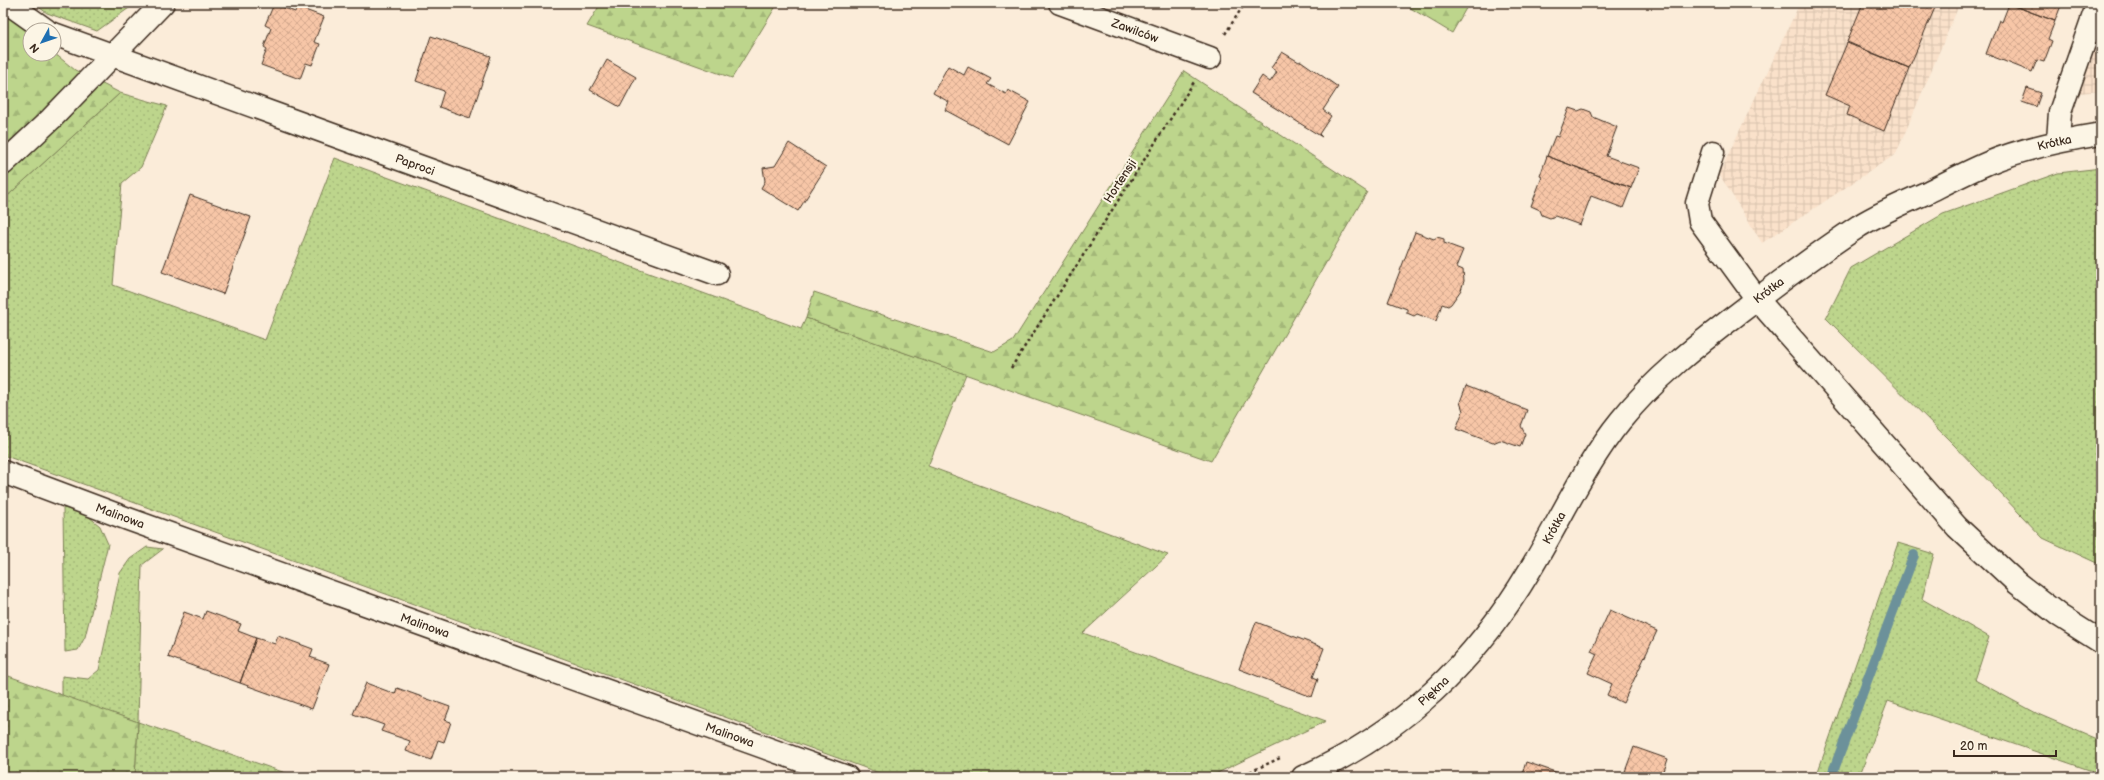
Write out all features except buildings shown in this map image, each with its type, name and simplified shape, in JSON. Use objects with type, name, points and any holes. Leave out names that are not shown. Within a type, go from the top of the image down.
[{"type":"street","points":[[8,3],[35,22]]},
{"type":"street","points":[[3,164],[51,119],[163,3]]},
{"type":"street","name":"Zawilców","points":[[1060,3],[1210,58]]},
{"type":"street","points":[[2058,141],[2060,112],[2098,3]]},
{"type":"street","name":"Paproci","points":[[62,37],[717,274]]},
{"type":"street","name":"Krótka","points":[[1531,568],[1559,518],[1620,420],[1650,388],[1695,347],[1757,299],[1861,225],[1990,162],[2058,141],[2101,134]]},
{"type":"street","points":[[1714,152],[1697,203],[1700,220],[1757,299],[1957,527],[2017,583],[2060,616],[2101,642]]},
{"type":"street","name":"Malinowa","points":[[3,472],[158,530],[847,777]]},
{"type":"street","name":"Piękna","points":[[1303,777],[1346,757],[1367,744],[1393,726],[1446,682],[1499,618],[1531,568]]},
{"type":"path","name":"Hortensji","points":[[1011,368],[1245,3]]},
{"type":"shaded area","points":[[1800,3],[1960,3],[1896,154],[1762,243],[1719,174]]},
{"type":"shaded area","points":[[2101,35],[2101,91],[2079,93]]},
{"type":"green space","points":[[33,3],[136,3],[97,31],[47,13]]},
{"type":"green space","points":[[601,3],[778,3],[732,78],[587,26]]},
{"type":"green space","points":[[1402,3],[1469,3],[1452,33]]},
{"type":"green space","points":[[3,11],[22,26],[22,62],[62,62],[62,59],[75,70],[120,93],[3,200]]},
{"type":"green space","points":[[1184,71],[1367,192],[1211,461],[806,318],[814,292],[994,352],[1013,341]]},
{"type":"green space","points":[[120,93],[167,106],[141,167],[122,183],[113,285],[265,340],[335,158],[801,329],[806,318],[966,374],[928,466],[1168,555],[1083,633],[1326,721],[1209,777],[890,777],[3,455],[3,200]]},
{"type":"green space","points":[[2101,168],[2101,565],[2043,538],[1954,445],[1826,318],[1851,268],[1943,214],[2058,173]]},
{"type":"green space","points":[[63,508],[83,512],[100,526],[108,544],[85,637],[78,650],[65,652]]},
{"type":"green space","points":[[1898,543],[1934,554],[1922,599],[1989,637],[1975,680],[2038,714],[2101,741],[2101,774],[1888,701],[1859,777],[1816,777]]},
{"type":"green space","points":[[147,547],[163,549],[142,565],[138,722],[62,696],[62,676],[88,679],[99,670],[120,573],[130,559]]},
{"type":"green space","points":[[3,674],[138,722],[135,777],[3,777]]},
{"type":"green space","points":[[138,722],[297,777],[135,777]]},
{"type":"waterway","points":[[1831,777],[1914,555]]}]
